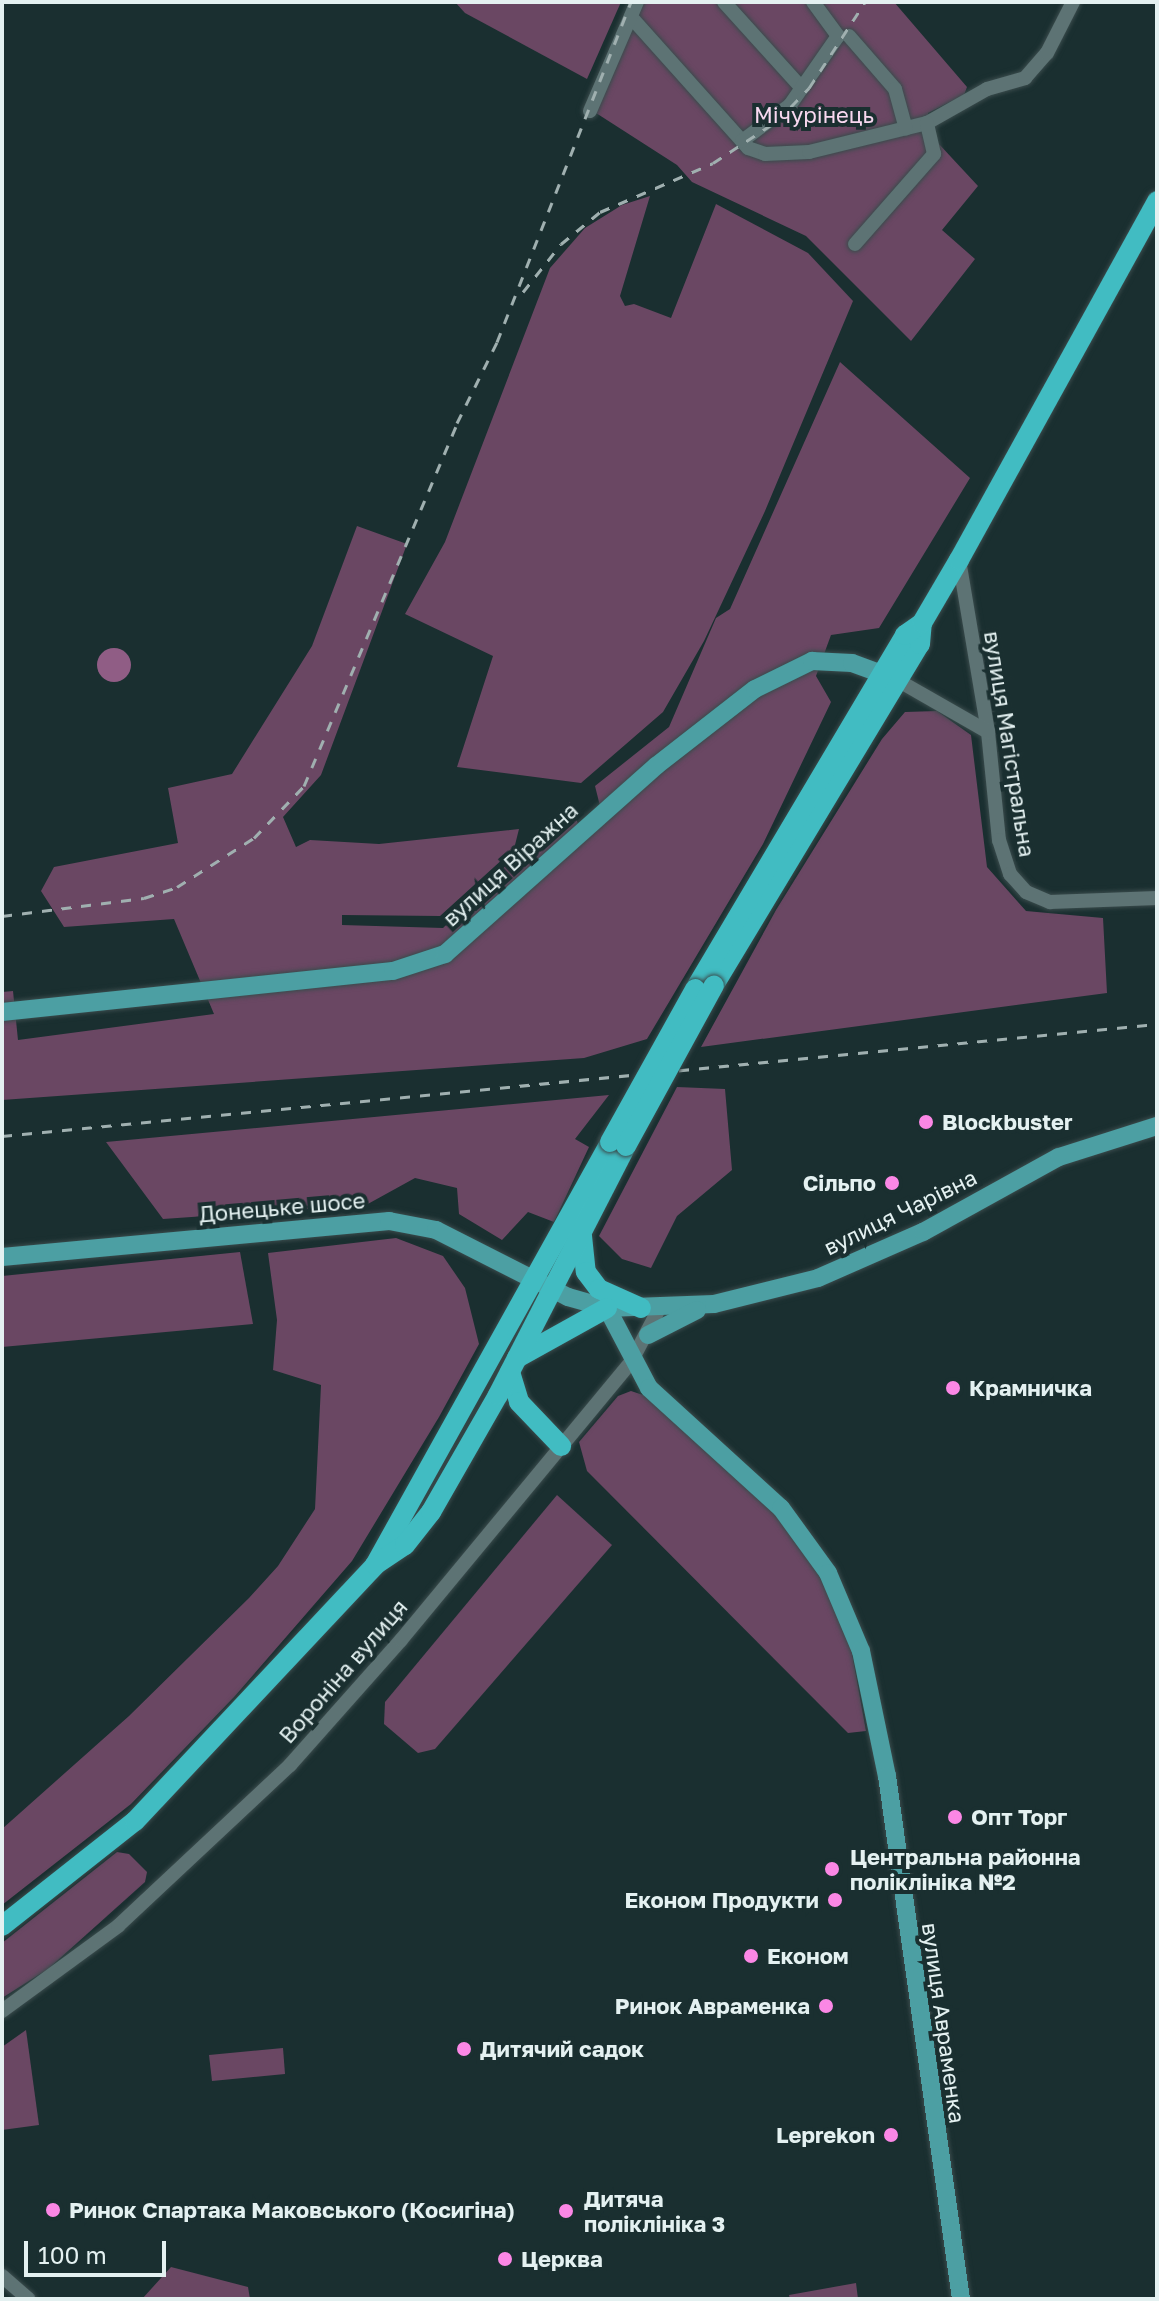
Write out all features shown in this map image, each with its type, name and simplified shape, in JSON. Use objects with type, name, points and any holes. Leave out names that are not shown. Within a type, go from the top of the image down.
[{"type":"highway","points":[[2,1926],[135,1821],[375,1565],[405,1545],[473,1440],[514,1365],[543,1286],[704,987],[890,677],[905,635],[922,623],[959,560],[1157,201]]},
{"type":"highway","points":[[375,1565],[388,1534],[543,1286],[582,1231],[618,1144]]},
{"type":"highway","points":[[582,1231],[586,1272],[599,1289],[650,1308]]},
{"type":"highway","points":[[514,1365],[607,1308]]},
{"type":"highway","points":[[514,1365],[513,1391],[561,1446]]},
{"type":"highway","points":[[473,1440],[503,1414],[536,1416]]},
{"type":"main road","name":"вулиця Віражна","points":[[2,1012],[393,971],[445,954],[656,766],[755,689],[812,661],[852,663],[890,677]]},
{"type":"main road","name":"вулиця Чарівна","points":[[607,1308],[714,1304],[818,1278],[923,1232],[1059,1157],[1157,1126]]},
{"type":"main road","name":"Донецьке шосе","points":[[2,1257],[389,1221],[436,1230],[543,1286],[607,1308]]},
{"type":"main road","points":[[648,1335],[714,1304]]},
{"type":"main road","name":"вулиця Авраменка","points":[[607,1308],[629,1343],[631,1362],[649,1388],[781,1508],[828,1573],[861,1651],[887,1776],[961,2299]]},
{"type":"street","points":[[590,111],[637,2]]},
{"type":"street","points":[[724,2],[800,86]]},
{"type":"street","points":[[742,141],[790,105],[838,36],[813,2]]},
{"type":"street","points":[[631,17],[742,141],[765,154],[809,152],[927,123],[987,89],[1025,78],[1047,53],[1073,2]]},
{"type":"street","points":[[849,36],[895,89],[906,129]]},
{"type":"street","points":[[855,244],[934,154],[927,123]]},
{"type":"street","name":"вулиця Магістральна","points":[[959,560],[988,732],[999,840],[1010,874],[1026,892],[1050,902],[1083,904],[1157,898]]},
{"type":"street","name":"вулиця Віражна","points":[[890,677],[988,732]]},
{"type":"street","name":"Вороніна вулиця","points":[[2,2011],[118,1926],[290,1765],[631,1362],[648,1335],[650,1308]]},
{"type":"street","points":[[2,2276],[28,2299]]},
{"type":"green space","points":[[455,2],[621,2],[587,79],[465,13]]},
{"type":"green space","name":"Мічурінець","points":[[640,2],[894,2],[967,87],[964,95],[928,113],[938,143],[978,186],[942,230],[975,259],[911,341],[806,236],[692,182],[677,165],[596,113]]},
{"type":"green space","points":[[650,196],[620,296],[625,306],[634,304],[671,318],[716,204],[808,253],[853,301],[765,511],[704,641],[663,712],[581,783],[457,767],[493,656],[405,614],[445,542],[550,268],[585,228],[622,205]]},
{"type":"green space","points":[[840,362],[970,478],[879,628],[831,635],[816,676],[831,702],[763,844],[647,1039],[584,1058],[2,1100],[2,992],[13,991],[18,1040],[214,1014],[174,919],[64,927],[41,891],[54,867],[178,843],[168,788],[232,774],[312,646],[357,526],[407,544],[321,775],[283,817],[296,847],[310,840],[379,844],[519,829],[514,849],[440,916],[342,915],[342,925],[443,928],[570,802],[581,832],[602,814],[595,786],[669,727],[716,618],[730,609]]},
{"type":"green space","points":[[937,711],[971,735],[987,867],[1026,911],[1103,918],[1107,993],[701,1047],[776,910],[882,739],[905,712]]},
{"type":"green space","points":[[677,1087],[725,1089],[732,1170],[677,1216],[651,1268],[622,1259],[599,1236]]},
{"type":"green space","points":[[609,1095],[575,1139],[589,1147],[554,1222],[528,1212],[502,1240],[459,1214],[457,1188],[415,1178],[366,1205],[163,1219],[106,1142]]},
{"type":"green space","points":[[396,1238],[443,1256],[465,1288],[479,1344],[439,1417],[352,1561],[235,1696],[131,1804],[2,1905],[2,1829],[129,1716],[249,1598],[278,1566],[315,1509],[321,1385],[273,1370],[277,1320],[268,1253]]},
{"type":"green space","points":[[240,1252],[253,1324],[2,1347],[2,1276]]},
{"type":"green space","points":[[631,1391],[649,1397],[779,1515],[827,1588],[851,1648],[866,1731],[848,1733],[587,1471],[579,1442],[618,1396]]},
{"type":"green space","points":[[557,1495],[612,1545],[435,1749],[418,1753],[384,1724],[385,1702]]},
{"type":"green space","points":[[117,1852],[129,1854],[147,1872],[145,1882],[48,1969],[2,1998],[2,1943]]},
{"type":"green space","points":[[26,2030],[39,2125],[2,2130],[2,2047]]},
{"type":"green space","points":[[283,2048],[285,2074],[212,2081],[209,2055]]},
{"type":"green space","points":[[171,2267],[248,2287],[250,2299],[142,2299]]},
{"type":"green space","points":[[856,2283],[858,2299],[790,2299],[789,2295]]},
{"type":"shaded area","points":[[114,648],[126,653],[131,665],[126,677],[114,682],[102,677],[97,665],[102,653]]},
{"type":"railway","points":[[2,916],[144,898],[177,887],[254,838],[304,786],[457,423],[497,342],[631,2]]},
{"type":"railway","points":[[523,292],[561,244],[600,212],[713,163],[777,121],[809,88],[865,2]]},
{"type":"railway","points":[[2,1136],[1157,1024]]},
{"type":"place","name":"Blockbuster","points":[[926,1122]]},
{"type":"place","name":"Сільпо","points":[[892,1183]]},
{"type":"place","name":"Крамничка","points":[[953,1388]]},
{"type":"place","name":"Опт Торг","points":[[955,1817]]},
{"type":"place","name":"Центральна районна поліклініка №2","points":[[832,1869]]},
{"type":"place","name":"Економ Продукти","points":[[835,1900]]},
{"type":"place","name":"Економ","points":[[751,1956]]},
{"type":"place","name":"Ринок Авраменка","points":[[826,2006]]},
{"type":"place","name":"Дитячий садок","points":[[464,2049]]},
{"type":"place","name":"Leprekon","points":[[891,2135]]},
{"type":"place","name":"Ринок Спартака Маковського (Косигіна)","points":[[53,2210]]},
{"type":"place","name":"Дитяча поліклініка 3","points":[[566,2211]]},
{"type":"place","name":"Церква","points":[[505,2259]]}]
